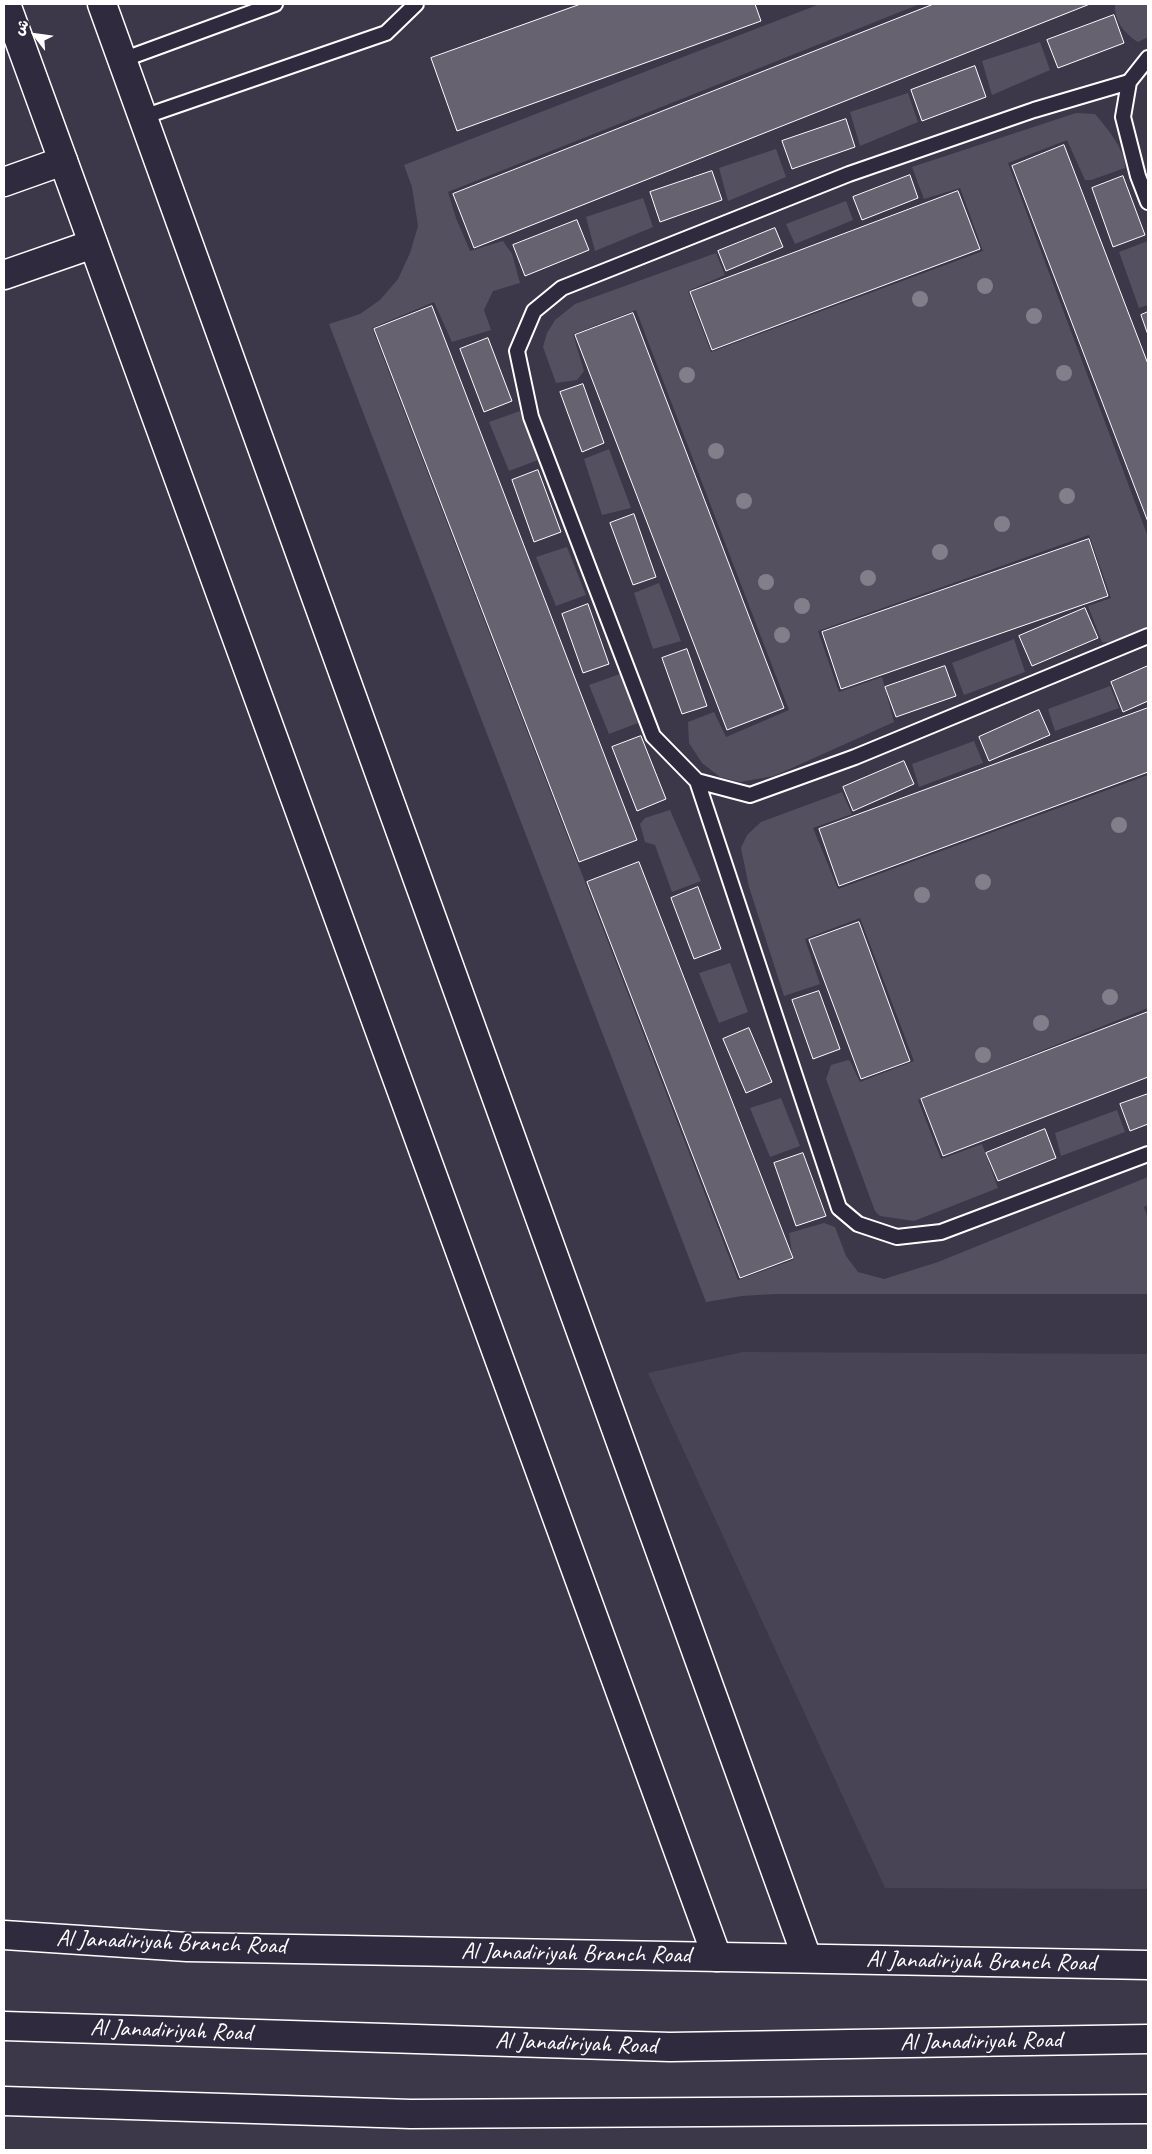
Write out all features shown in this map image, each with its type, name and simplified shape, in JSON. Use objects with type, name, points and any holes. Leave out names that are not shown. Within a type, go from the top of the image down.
[{"type":"main road","points":[[6,4],[717,1957]]},
{"type":"main road","points":[[102,4],[807,1958]]},
{"type":"main road","points":[[4,182],[63,161]]},
{"type":"main road","points":[[4,275],[93,244]]},
{"type":"main road","name":"Al Janadiriyah Branch Road","points":[[4,1935],[187,1946],[1148,1965]]},
{"type":"main road","name":"Al Janadiriyah Road","points":[[4,2026],[670,2047],[1148,2039]]},
{"type":"main road","points":[[4,2101],[411,2114],[1148,2109]]},
{"type":"lane","points":[[122,60],[275,4]]},
{"type":"lane","points":[[142,117],[386,33],[416,4]]},
{"type":"lane","points":[[1148,58],[1129,82],[1123,117],[1138,176],[1148,202]]},
{"type":"lane","points":[[1129,82],[1034,110],[849,174],[562,288],[534,311],[517,351],[531,416],[653,736],[697,781],[839,1208],[858,1224],[897,1237],[941,1232],[1148,1154]]},
{"type":"lane","points":[[697,781],[750,795],[855,757],[1148,636]]},
{"type":"shaded area","points":[[820,4],[920,4],[448,192],[456,218],[470,251],[503,241],[512,254],[520,283],[493,291],[484,310],[491,330],[452,342],[434,302],[372,328],[738,1280],[793,1260],[789,1233],[824,1223],[835,1227],[846,1256],[858,1272],[884,1279],[938,1262],[1148,1177],[1148,1205],[1144,1207],[1148,1218],[1148,1294],[775,1294],[742,1296],[706,1302],[329,324],[360,314],[380,300],[398,279],[410,253],[418,226],[412,187],[404,165]]},
{"type":"shaded area","points":[[1115,4],[1148,4],[1148,37],[1138,42],[1129,35],[1118,21]]},
{"type":"shaded area","points":[[1040,42],[1050,70],[992,95],[982,61]]},
{"type":"shaded area","points":[[908,93],[918,122],[860,146],[850,112]]},
{"type":"shaded area","points":[[1076,113],[1095,114],[1119,146],[1125,168],[1091,180],[1085,180],[1067,140],[1008,163],[1148,537],[1148,627],[1111,643],[1102,642],[1088,606],[1111,598],[1089,535],[818,631],[839,692],[882,677],[894,722],[774,776],[740,782],[720,777],[702,763],[689,743],[688,722],[714,712],[726,737],[789,710],[636,310],[573,334],[584,371],[577,380],[556,383],[543,347],[547,333],[555,320],[575,304],[716,253],[725,275],[688,291],[711,352],[983,251],[960,188],[924,199],[912,167]]},
{"type":"shaded area","points":[[776,149],[786,177],[728,201],[719,168]]},
{"type":"shaded area","points":[[643,198],[653,227],[595,251],[586,217]]},
{"type":"shaded area","points":[[846,201],[853,220],[795,244],[786,224]]},
{"type":"shaded area","points":[[1148,241],[1148,305],[1139,308],[1119,252]]},
{"type":"shaded area","points":[[520,411],[538,460],[509,471],[489,422]]},
{"type":"shaded area","points":[[609,449],[631,508],[602,515],[584,459]]},
{"type":"shaded area","points":[[567,547],[586,595],[556,606],[536,557]]},
{"type":"shaded area","points":[[659,583],[681,641],[653,649],[634,593]]},
{"type":"shaded area","points":[[1014,639],[1025,672],[964,695],[952,663]]},
{"type":"shaded area","points":[[620,674],[638,723],[609,734],[589,685]]},
{"type":"shaded area","points":[[1110,686],[1119,708],[1055,731],[1048,709]]},
{"type":"shaded area","points":[[974,741],[983,763],[919,787],[912,764]]},
{"type":"shaded area","points":[[1148,775],[1148,1008],[918,1100],[941,1159],[982,1144],[998,1188],[914,1221],[880,1216],[875,1211],[826,1079],[831,1065],[848,1060],[860,1082],[914,1061],[860,918],[805,939],[820,984],[784,996],[749,887],[741,848],[747,835],[761,822],[842,792],[852,814],[813,828],[838,889]]},
{"type":"shaded area","points":[[670,810],[701,881],[672,892],[655,845],[645,842],[640,824],[645,818]]},
{"type":"shaded area","points":[[730,963],[748,1012],[719,1023],[699,973]]},
{"type":"shaded area","points":[[781,1098],[800,1146],[770,1157],[750,1108]]},
{"type":"shaded area","points":[[1117,1110],[1125,1132],[1061,1156],[1055,1133]]},
{"type":"shaded area","points":[[743,1352],[1148,1354],[1148,1889],[885,1888],[648,1373]]},
{"type":"building","points":[[581,4],[755,4],[761,21],[457,131],[431,58]]},
{"type":"building","points":[[934,4],[1090,4],[474,248],[453,194]]},
{"type":"building","points":[[1114,15],[1124,43],[1058,68],[1047,40]]},
{"type":"building","points":[[975,66],[986,97],[922,121],[911,90]]},
{"type":"building","points":[[846,119],[855,147],[792,169],[782,141]]},
{"type":"building","points":[[1064,145],[1148,364],[1148,522],[1012,166]]},
{"type":"building","points":[[712,171],[722,200],[660,222],[650,192]]},
{"type":"building","points":[[910,175],[918,198],[862,220],[853,197]]},
{"type":"building","points":[[1123,176],[1145,235],[1113,247],[1092,188]]},
{"type":"building","points":[[958,191],[980,249],[712,350],[690,292]]},
{"type":"building","points":[[577,220],[589,250],[525,276],[513,245]]},
{"type":"building","points":[[775,228],[783,247],[726,271],[718,251]]},
{"type":"building","points":[[432,306],[637,840],[579,862],[374,329]]},
{"type":"building","points":[[1148,312],[1148,335],[1141,315]]},
{"type":"building","points":[[633,313],[784,708],[727,730],[575,335]]},
{"type":"building","points":[[488,338],[512,401],[484,412],[460,349]]},
{"type":"building","points":[[583,384],[604,443],[582,452],[560,392]]},
{"type":"building","points":[[538,470],[561,532],[534,542],[512,480]]},
{"type":"building","points":[[634,514],[656,577],[633,585],[610,523]]},
{"type":"building","points":[[1089,539],[1108,596],[841,689],[822,632]]},
{"type":"building","points":[[588,604],[609,664],[583,673],[562,614]]},
{"type":"building","points":[[1085,608],[1098,638],[1032,666],[1019,636]]},
{"type":"building","points":[[687,649],[707,706],[682,714],[662,658]]},
{"type":"building","points":[[945,666],[956,696],[896,717],[885,687]]},
{"type":"building","points":[[1148,666],[1148,701],[1123,712],[1111,682]]},
{"type":"building","points":[[1148,708],[1148,772],[839,886],[819,829]]},
{"type":"building","points":[[1039,710],[1050,735],[989,761],[979,737]]},
{"type":"building","points":[[641,736],[666,799],[637,811],[612,747]]},
{"type":"building","points":[[904,761],[914,784],[853,811],[843,787]]},
{"type":"building","points":[[639,862],[793,1258],[740,1278],[587,882]]},
{"type":"building","points":[[698,887],[721,949],[694,959],[671,898]]},
{"type":"building","points":[[859,922],[910,1061],[861,1079],[809,940]]},
{"type":"building","points":[[819,991],[840,1049],[813,1059],[792,1000]]},
{"type":"building","points":[[1148,1012],[1148,1077],[943,1156],[921,1099]]},
{"type":"building","points":[[749,1028],[772,1082],[746,1093],[723,1039]]},
{"type":"building","points":[[1148,1094],[1148,1124],[1130,1131],[1120,1104]]},
{"type":"building","points":[[1045,1129],[1056,1158],[998,1181],[986,1153]]},
{"type":"building","points":[[803,1153],[826,1216],[796,1226],[774,1163]]}]
